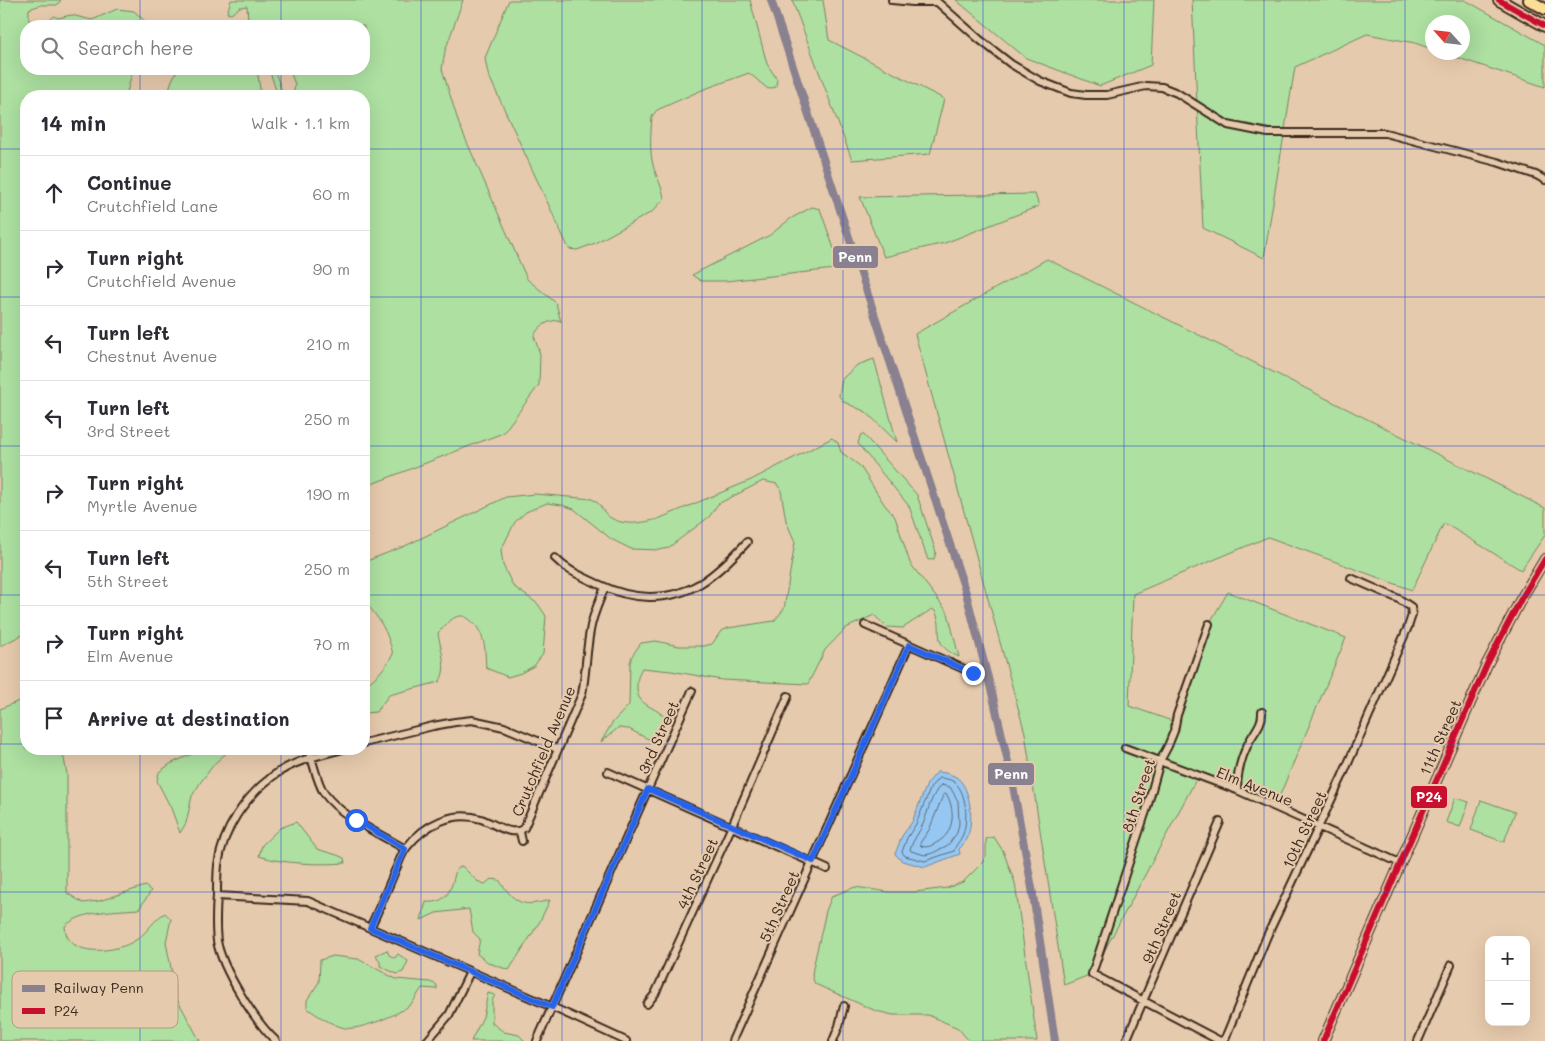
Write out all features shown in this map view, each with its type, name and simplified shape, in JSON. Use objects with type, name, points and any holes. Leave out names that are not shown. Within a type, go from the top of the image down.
[{"type":"main road","points":[[1499,0],[1545,26]]},
{"type":"main road","points":[[1529,0],[1545,9]]},
{"type":"main road","name":"11th Street","points":[[1323,1041],[1487,664],[1521,598],[1545,559]]},
{"type":"street","points":[[892,0],[913,2],[936,1],[1011,64],[1040,81],[1071,93],[1107,95],[1146,86],[1162,88],[1182,96],[1228,125],[1268,132],[1385,133],[1497,162],[1536,175],[1545,180]]},
{"type":"street","points":[[555,558],[563,567],[605,587],[640,597],[658,598],[676,594],[703,582],[733,557],[747,542]]},
{"type":"street","name":"10th Street","points":[[1222,1041],[1267,936],[1319,826],[1412,615],[1411,607],[1400,599],[1351,578]]},
{"type":"street","name":"Crutchfield Avenue","points":[[370,928],[405,849],[425,829],[442,820],[456,817],[480,819],[506,830],[520,832],[524,828],[582,694],[586,677],[592,618],[605,587]]},
{"type":"street","name":"8th Street","points":[[1143,1001],[1092,974],[1147,808],[1160,762],[1174,731],[1177,715],[1210,624]]},
{"type":"street","points":[[864,625],[973,673]]},
{"type":"street","name":"5th Street","points":[[732,1041],[909,645]]},
{"type":"street","name":"3rd Street","points":[[537,1041],[692,691]]},
{"type":"street","name":"4th Street","points":[[647,1004],[656,994],[788,696]]},
{"type":"street","points":[[1237,790],[1240,764],[1247,745],[1263,719],[1262,712]]},
{"type":"street","points":[[370,742],[433,726],[472,720],[504,727],[557,750]]},
{"type":"street","name":"Elm Avenue","points":[[1125,748],[1237,790],[1400,863]]},
{"type":"street","points":[[276,1041],[259,1022],[230,977],[222,958],[215,919],[218,864],[227,833],[248,799],[274,775],[319,755]]},
{"type":"street","points":[[311,757],[317,779],[325,793],[342,811],[405,849]]},
{"type":"street","points":[[608,772],[813,861],[827,869]]},
{"type":"street","name":"9th Street","points":[[1126,1041],[1220,822]]},
{"type":"street","points":[[520,832],[522,841]]},
{"type":"street","points":[[217,896],[308,901],[626,1041]]},
{"type":"street","points":[[1418,1041],[1451,965]]},
{"type":"street","points":[[427,1041],[449,1015],[470,972]]},
{"type":"street","points":[[1143,1001],[1222,1041]]},
{"type":"street","points":[[833,1041],[844,1006]]},
{"type":"green space","points":[[0,0],[61,0],[57,5],[41,5],[29,9],[29,20],[20,20],[20,75],[131,75],[128,90],[20,90],[20,636],[0,646]]},
{"type":"green space","points":[[231,0],[463,0],[445,51],[442,69],[459,124],[527,279],[556,303],[561,322],[559,320],[544,324],[534,336],[540,354],[539,385],[503,433],[370,485],[370,90],[294,90],[295,84],[291,75],[370,75],[370,20],[254,20],[248,19],[247,6],[240,7],[231,14],[227,13]]},
{"type":"green space","points":[[509,0],[750,0],[767,64],[777,79],[776,87],[768,89],[749,73],[702,90],[657,110],[652,116],[651,153],[664,199],[652,212],[593,244],[577,250],[569,249],[488,74],[485,58]]},
{"type":"green space","points":[[792,0],[823,0],[829,40],[944,99],[930,154],[852,160]]},
{"type":"green space","points":[[956,0],[1154,0],[1151,65],[1100,86],[1026,58]]},
{"type":"green space","points":[[1192,0],[1465,0],[1545,45],[1545,87],[1465,60],[1470,60],[1470,15],[1425,15],[1425,47],[1367,34],[1295,67],[1264,258],[1203,228]]},
{"type":"green space","points":[[117,9],[134,11],[144,20],[92,20]]},
{"type":"green space","points":[[71,15],[92,20],[50,20],[54,16],[58,18]]},
{"type":"green space","points":[[175,75],[258,75],[260,90],[169,90]]},
{"type":"green space","points":[[271,75],[276,75],[282,90],[276,90]]},
{"type":"green space","points":[[1035,194],[1039,206],[945,243],[884,257],[860,197]]},
{"type":"green space","points":[[812,207],[820,209],[839,263],[835,269],[726,281],[701,281],[692,275],[770,235],[790,219]]},
{"type":"green space","points":[[1047,259],[1545,508],[1545,535],[1521,570],[1444,523],[1412,590],[1268,537],[1133,594],[1129,706],[1175,722],[1209,624],[1228,592],[1346,638],[1277,802],[1200,772],[1092,974],[1064,985],[1025,733],[915,334]]},
{"type":"green space","points":[[874,359],[897,442],[866,412],[844,402],[839,396],[842,379],[857,365]]},
{"type":"green space","points":[[863,434],[917,495],[936,552],[934,559],[928,560],[909,506],[858,444],[860,436]]},
{"type":"green space","points":[[832,438],[838,443],[841,452],[860,466],[884,504],[895,517],[910,563],[948,613],[959,657],[944,647],[941,642],[938,618],[932,609],[903,628],[887,627],[874,615],[846,628],[825,650],[808,684],[722,680],[642,668],[638,680],[638,694],[644,703],[658,711],[666,719],[663,730],[659,735],[648,739],[629,729],[618,728],[601,742],[612,723],[629,705],[630,663],[632,656],[641,643],[656,641],[679,646],[704,646],[712,644],[721,631],[728,628],[774,621],[784,609],[795,542],[786,521],[781,491],[777,484],[763,481],[718,504],[709,517],[668,548],[660,550],[631,549],[611,539],[574,509],[562,505],[547,503],[526,512],[515,522],[501,550],[503,565],[513,586],[538,604],[546,616],[543,654],[534,666],[508,677],[486,668],[484,644],[479,630],[474,623],[460,616],[454,618],[438,633],[444,665],[439,682],[389,695],[376,712],[370,712],[370,681],[387,664],[393,654],[382,625],[370,609],[370,560],[405,546],[506,497],[535,494],[592,499],[598,503],[608,516],[620,522],[639,523],[658,519],[751,480]]},
{"type":"green space","points":[[20,701],[20,755],[63,755],[67,774],[67,893],[83,903],[99,901],[145,886],[151,891],[139,909],[100,912],[72,921],[65,926],[67,937],[73,944],[82,948],[105,950],[117,948],[136,940],[165,913],[171,919],[166,942],[172,971],[12,971],[12,1028],[178,1028],[178,1001],[200,1041],[0,1041],[0,709]]},
{"type":"green space","points":[[190,755],[224,755],[215,763],[192,796],[186,823],[180,833],[171,808],[157,781],[159,772],[170,764]]},
{"type":"green space","points":[[1455,798],[1469,802],[1460,827],[1446,822]]},
{"type":"green space","points":[[1481,800],[1515,812],[1504,842],[1471,830]]},
{"type":"green space","points":[[296,822],[317,849],[344,858],[345,863],[302,863],[279,861],[259,856],[262,845],[280,828]]},
{"type":"green space","points":[[994,837],[1003,851],[1015,883],[1037,1041],[969,1041],[958,1028],[928,1015],[893,1015],[876,1011],[815,984],[812,976],[813,968],[826,911],[832,896],[855,887],[889,892],[915,892],[947,888],[963,882],[982,863],[986,855],[986,839]]},
{"type":"green space","points":[[462,866],[477,881],[485,884],[491,879],[499,880],[510,894],[520,902],[532,903],[550,900],[539,923],[509,970],[489,963],[477,954],[480,939],[473,932],[469,909],[436,913],[421,920],[426,902],[439,901],[444,898],[450,889],[456,870]]},
{"type":"green space","points":[[387,950],[389,955],[395,958],[398,954],[408,961],[403,972],[397,974],[380,966],[376,955]]},
{"type":"green space","points":[[333,956],[358,959],[396,979],[430,982],[437,985],[437,989],[422,988],[406,1008],[379,1021],[359,1027],[340,1027],[307,1008],[307,1000],[319,982],[320,960]]},
{"type":"green space","points":[[488,993],[495,995],[492,1001],[492,1023],[504,1032],[519,1035],[525,1041],[471,1041],[483,1017]]},
{"type":"water","points":[[937,772],[956,777],[965,789],[971,816],[969,833],[959,849],[960,854],[925,867],[902,861],[895,854],[902,836],[912,822],[927,784]]},
{"type":"rail line","name":"Penn","points":[[771,0],[966,593],[1011,775],[1032,888],[1055,1041]]},
{"type":"transit line","name":"P24","points":[[1499,0],[1545,26]]},
{"type":"transit line","name":"P24","points":[[1323,1041],[1487,664],[1521,599],[1545,559]]},
{"type":"route","points":[[356,820],[405,849],[370,928],[552,1007],[648,789],[813,861],[909,645],[973,673]]}]
